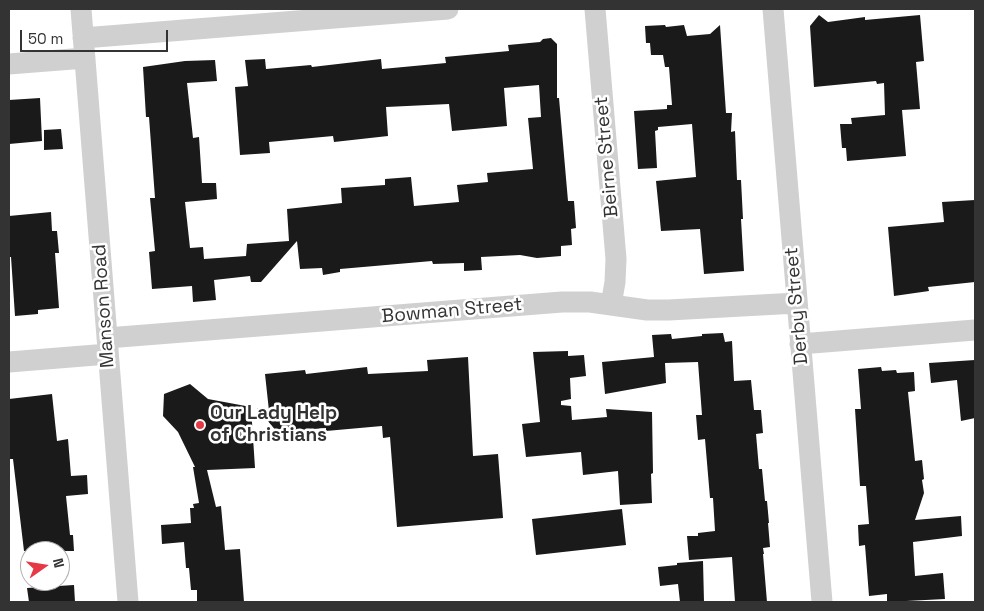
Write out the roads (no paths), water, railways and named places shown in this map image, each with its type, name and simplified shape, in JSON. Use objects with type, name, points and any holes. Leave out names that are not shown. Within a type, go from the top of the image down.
[{"type":"street","name":"Manson Road","points":[[81,9],[128,602]]},
{"type":"street","points":[[9,64],[84,48],[448,9]]},
{"type":"street","name":"Beirne Street","points":[[594,9],[616,259],[616,277],[611,305]]},
{"type":"street","name":"Derby Street","points":[[774,9],[822,602]]},
{"type":"street","name":"Bowman Street","points":[[9,362],[107,346],[562,302],[590,302],[669,310],[797,304]]},
{"type":"street","points":[[800,344],[975,330]]},
{"type":"place","name":"Our Lady Help of Christians","points":[[200,425]]}]
